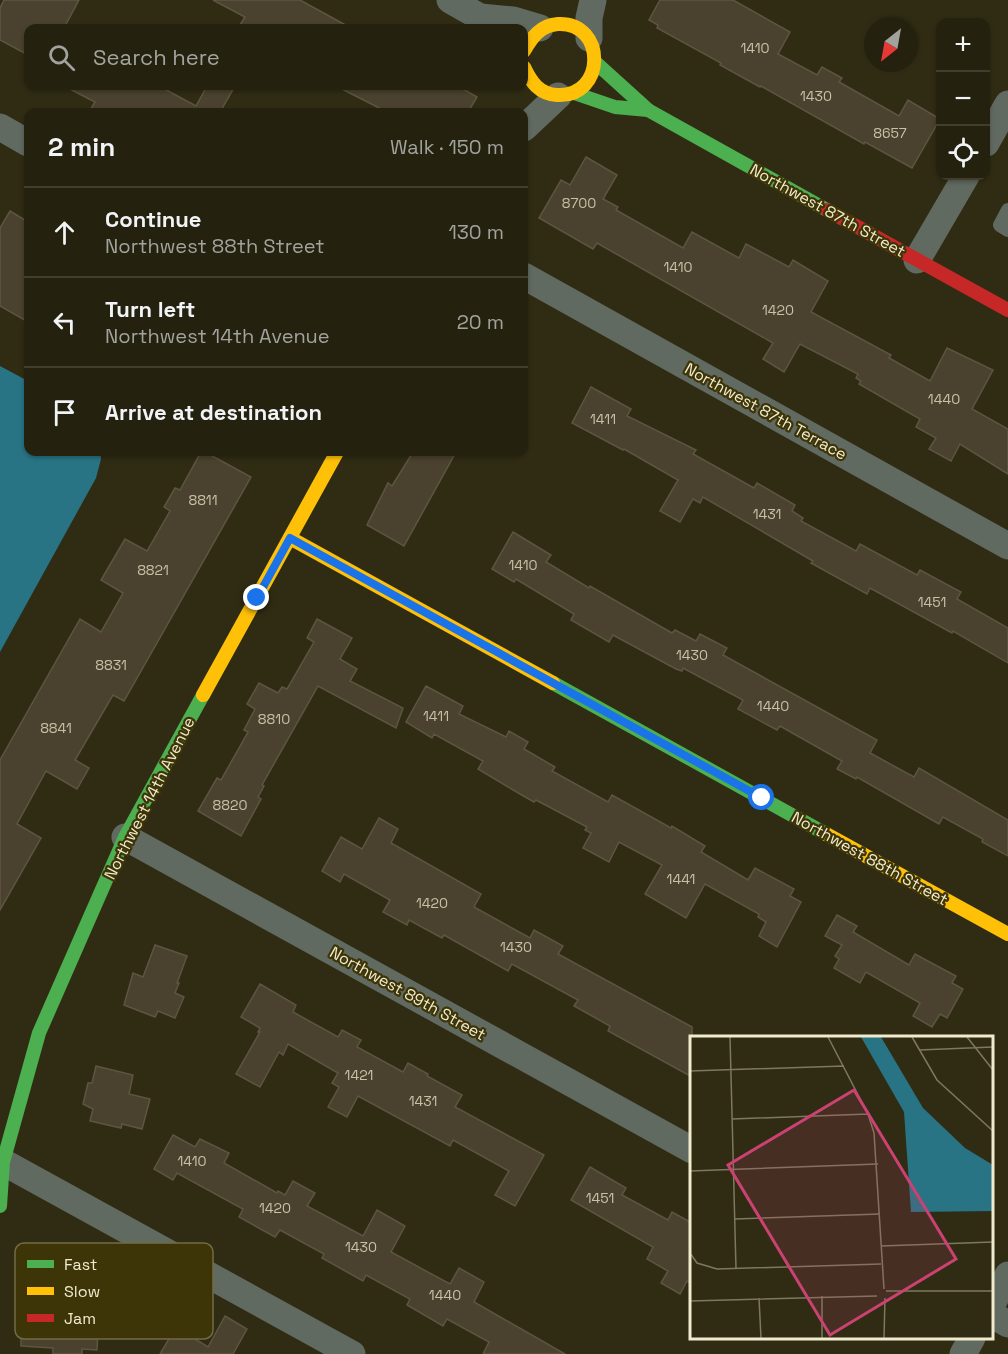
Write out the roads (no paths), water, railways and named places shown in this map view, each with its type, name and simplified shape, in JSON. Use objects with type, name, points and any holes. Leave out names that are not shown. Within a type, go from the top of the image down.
[{"type":"street","points":[[450,0],[485,23],[513,20],[549,26]]},
{"type":"street","points":[[528,42],[532,34],[549,26],[578,0]]},
{"type":"street","points":[[528,125],[566,94],[589,80],[592,50],[589,18],[593,0]]},
{"type":"street","name":"Northwest 87th Street","points":[[549,26],[570,25],[580,30],[592,50],[648,110],[1008,310]]},
{"type":"street","name":"Northwest 87th Street","points":[[528,76],[536,88],[546,94],[593,98],[615,107],[648,110]]},
{"type":"street","points":[[521,108],[523,90]]},
{"type":"street","points":[[990,136],[1008,104]]},
{"type":"street","points":[[0,128],[24,141]]},
{"type":"street","points":[[917,260],[964,180]]},
{"type":"street","name":"Northwest 87th Terrace","points":[[528,278],[1008,546]]},
{"type":"street","name":"Northwest 14th Avenue","points":[[0,1206],[3,1162],[39,1033],[125,837],[335,456]]},
{"type":"street","name":"Northwest 88th Street","points":[[290,538],[1008,934]]},
{"type":"street","name":"Northwest 89th Street","points":[[125,837],[690,1148]]},
{"type":"street","points":[[3,1162],[150,1243]]},
{"type":"street","points":[[993,1302],[1008,1275]]},
{"type":"street","points":[[213,1278],[352,1354]]},
{"type":"street","points":[[993,1316],[1008,1324]]},
{"type":"street","points":[[963,1354],[971,1339]]},
{"type":"lane","points":[[1008,210],[1000,225],[1008,230]]},
{"type":"water","points":[[0,366],[24,379],[24,456],[101,456],[101,459],[96,478],[0,652]]}]
